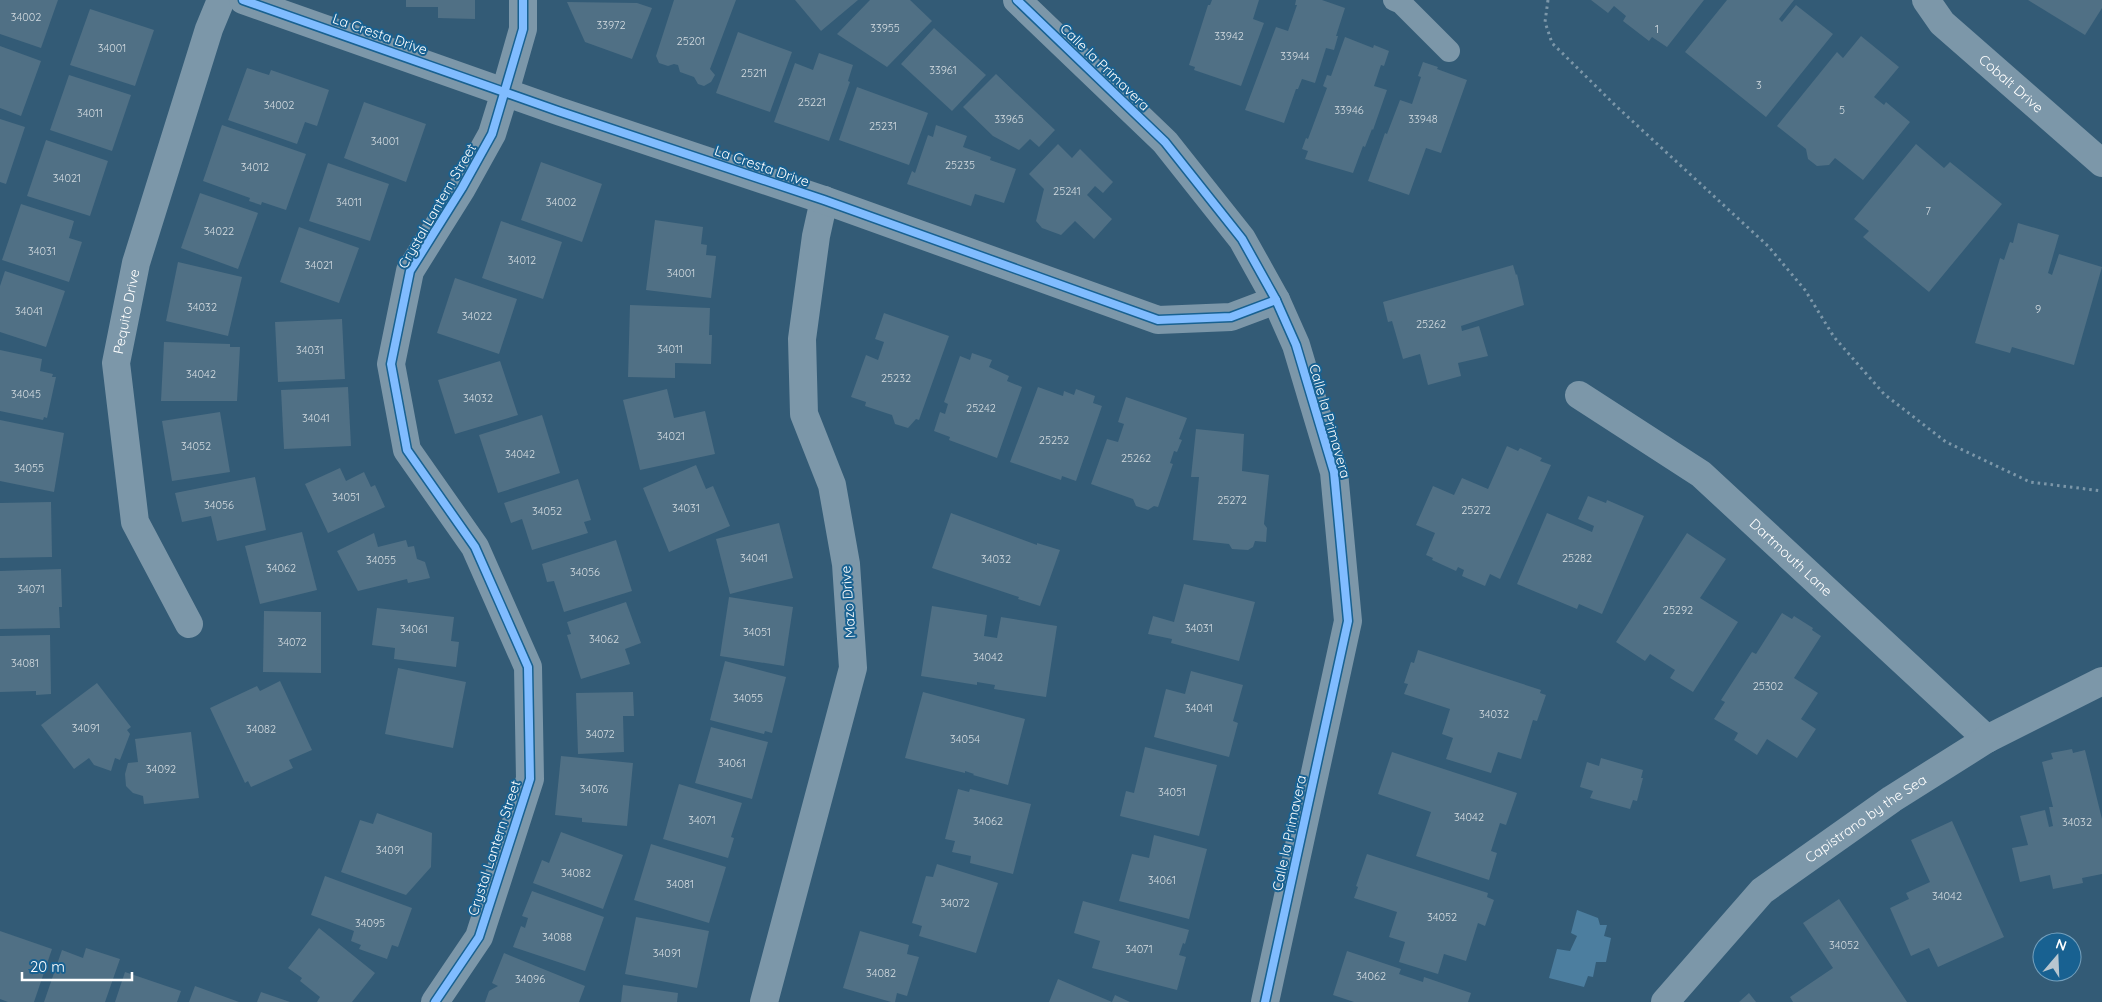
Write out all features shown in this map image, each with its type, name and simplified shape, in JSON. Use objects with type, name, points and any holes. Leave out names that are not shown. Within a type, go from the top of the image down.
[{"type":"street","name":"Pequito Drive","points":[[189,624],[135,522],[116,363],[136,263],[210,29],[221,0]]},
{"type":"street","name":"La Cresta Drive","points":[[243,0],[505,92],[824,200],[1158,320],[1232,317],[1276,300]]},
{"type":"street","name":"Crystal Lantern Street","points":[[435,1002],[479,937],[530,779],[528,667],[475,548],[406,450],[391,364],[410,271],[462,188],[492,134],[523,29],[523,0]]},
{"type":"street","name":"Calle la Primavera","points":[[1017,0],[1165,142],[1242,239],[1276,300],[1296,345],[1334,472],[1348,621],[1265,1002]]},
{"type":"street","name":"Cobalt Drive","points":[[1926,0],[1942,23],[2102,163]]},
{"type":"street","name":"Mazo Drive","points":[[764,1002],[853,668],[846,564],[832,485],[804,414],[802,340],[816,236],[824,200]]},
{"type":"street","name":"Dartmouth Lane","points":[[1579,395],[1701,474],[1986,739]]},
{"type":"street","name":"Capistrano by the Sea","points":[[1665,1002],[1762,891],[1892,799],[1986,739],[2102,680]]},
{"type":"lane","points":[[1394,0],[1401,2],[1449,51]]},
{"type":"path","points":[[1548,0],[1545,22],[1552,43],[1616,106],[1768,246],[1806,290],[1834,337],[1884,394],[1946,442],[2030,482],[2102,492]]},
{"type":"water","points":[[1577,910],[1598,918],[1600,925],[1607,925],[1604,936],[1611,938],[1606,962],[1596,962],[1593,977],[1588,976],[1584,987],[1549,978],[1557,949],[1570,951],[1577,936],[1571,933]]},
{"type":"building","points":[[0,0],[58,0],[41,48],[0,34]]},
{"type":"building","points":[[406,0],[475,0],[475,19],[438,18],[438,7],[406,7]]},
{"type":"building","points":[[674,0],[736,0],[710,69],[715,75],[711,82],[704,86],[698,84],[694,77],[680,72],[678,65],[668,66],[659,63],[656,56]]},
{"type":"building","points":[[795,0],[858,0],[821,31]]},
{"type":"building","points":[[870,0],[910,0],[932,21],[887,67],[837,34]]},
{"type":"building","points":[[1212,0],[1259,0],[1253,19],[1264,23],[1241,86],[1194,70],[1195,67],[1189,65],[1208,5],[1210,5]]},
{"type":"building","points":[[1296,0],[1322,0],[1345,8],[1336,36],[1338,36],[1334,50],[1326,48],[1315,83],[1302,79],[1298,89],[1296,89],[1284,123],[1245,110],[1276,27],[1288,31],[1297,5],[1295,5]]},
{"type":"building","points":[[1591,0],[1704,0],[1667,47],[1652,37],[1649,41],[1623,21],[1626,16],[1614,6],[1608,13]]},
{"type":"building","points":[[1727,0],[1794,0],[1779,19],[1782,22],[1796,5],[1833,34],[1766,117],[1685,52]]},
{"type":"building","points":[[2028,0],[2102,0],[2102,8],[2085,35]]},
{"type":"building","points":[[567,2],[637,3],[652,8],[632,59],[585,42]]},
{"type":"building","points":[[90,9],[154,30],[135,86],[70,65]]},
{"type":"building","points":[[934,28],[986,75],[952,111],[901,64]]},
{"type":"building","points":[[738,32],[792,52],[770,112],[716,93]]},
{"type":"building","points":[[1861,36],[1899,67],[1874,97],[1884,105],[1886,102],[1910,122],[1863,180],[1835,158],[1829,165],[1817,166],[1808,159],[1806,149],[1777,126],[1837,52],[1843,58]]},
{"type":"building","points":[[1345,37],[1373,48],[1374,45],[1389,51],[1384,66],[1381,65],[1374,86],[1387,90],[1373,130],[1365,147],[1363,146],[1353,173],[1305,159],[1308,151],[1302,149],[1306,138],[1308,139],[1327,88],[1323,86],[1327,75],[1331,76]]},
{"type":"building","points":[[0,46],[41,61],[21,116],[0,108]]},
{"type":"building","points":[[819,53],[853,65],[848,81],[850,82],[829,141],[774,122],[795,63],[813,70]]},
{"type":"building","points":[[1423,62],[1467,80],[1441,153],[1426,148],[1409,195],[1368,181],[1385,133],[1387,134],[1400,100],[1412,104],[1421,77],[1418,76]]},
{"type":"building","points":[[247,68],[269,75],[271,70],[329,90],[317,126],[305,122],[297,144],[228,120]]},
{"type":"building","points":[[996,74],[1055,130],[1039,147],[1030,139],[1019,150],[993,136],[963,107]]},
{"type":"building","points":[[69,75],[131,95],[112,151],[50,130]]},
{"type":"building","points":[[857,87],[928,113],[909,165],[839,140]]},
{"type":"building","points":[[364,102],[426,124],[406,182],[344,158]]},
{"type":"building","points":[[0,119],[25,127],[6,184],[0,182]]},
{"type":"building","points":[[222,125],[306,154],[286,210],[262,202],[261,205],[249,201],[250,198],[203,181]]},
{"type":"building","points":[[936,125],[967,136],[963,147],[991,157],[990,160],[1016,169],[1004,203],[975,194],[971,206],[907,184],[912,171],[915,173],[928,135],[933,137]]},
{"type":"building","points":[[46,140],[108,161],[90,216],[27,196]]},
{"type":"building","points":[[1058,144],[1072,158],[1080,149],[1113,182],[1103,193],[1095,186],[1087,195],[1112,219],[1094,239],[1075,221],[1061,235],[1042,228],[1036,221],[1044,189],[1029,174]]},
{"type":"building","points":[[1916,144],[1944,168],[1950,162],[2002,204],[1929,292],[1863,237],[1869,231],[1854,219]]},
{"type":"building","points":[[541,162],[602,184],[582,242],[521,220]]},
{"type":"building","points":[[328,163],[389,184],[370,241],[309,221]]},
{"type":"building","points":[[200,193],[258,213],[238,269],[181,248]]},
{"type":"building","points":[[21,204],[74,221],[69,238],[82,242],[69,282],[2,260]]},
{"type":"building","points":[[655,220],[703,227],[701,244],[707,245],[706,255],[716,256],[711,298],[646,290]]},
{"type":"building","points":[[501,221],[562,242],[543,299],[482,278]]},
{"type":"building","points":[[2018,223],[2059,235],[2048,273],[2052,275],[2059,254],[2102,267],[2074,365],[2012,347],[2010,353],[1975,343],[2000,258],[2004,260],[2010,242],[2013,243]]},
{"type":"building","points":[[299,227],[359,248],[339,303],[280,282]]},
{"type":"building","points":[[178,262],[242,277],[228,336],[166,321]]},
{"type":"building","points":[[1513,265],[1524,305],[1461,326],[1462,331],[1479,326],[1488,356],[1458,363],[1461,376],[1428,385],[1420,354],[1403,359],[1392,321],[1388,322],[1383,302]]},
{"type":"building","points":[[5,271],[65,291],[46,347],[0,332],[0,286]]},
{"type":"building","points":[[455,278],[517,299],[499,354],[437,333]]},
{"type":"building","points":[[630,305],[710,308],[709,335],[712,335],[711,364],[675,363],[675,378],[628,377]]},
{"type":"building","points":[[884,313],[949,336],[919,420],[916,419],[908,428],[895,424],[892,415],[865,406],[866,402],[851,397],[866,355],[878,360],[884,342],[875,339]]},
{"type":"building","points":[[342,319],[345,379],[278,382],[275,322]]},
{"type":"building","points":[[164,342],[230,344],[230,347],[240,347],[237,401],[161,401]]},
{"type":"building","points":[[0,350],[42,359],[40,371],[53,374],[52,377],[56,377],[47,418],[44,417],[43,420],[0,411]]},
{"type":"building","points":[[972,353],[992,360],[989,367],[1009,376],[1007,381],[1022,387],[997,458],[949,440],[950,437],[934,431],[940,412],[945,414],[948,404],[944,402],[960,356],[970,360]]},
{"type":"building","points":[[500,361],[518,415],[455,434],[438,380]]},
{"type":"building","points":[[348,387],[351,446],[284,449],[281,390]]},
{"type":"building","points":[[1038,387],[1063,396],[1064,391],[1074,395],[1076,389],[1095,396],[1093,403],[1102,406],[1076,481],[1062,476],[1061,480],[1010,462]]},
{"type":"building","points":[[667,389],[674,418],[705,411],[715,454],[640,470],[623,400]]},
{"type":"building","points":[[1126,397],[1187,418],[1179,439],[1182,440],[1177,452],[1174,451],[1170,463],[1173,464],[1158,507],[1154,506],[1148,510],[1136,506],[1133,499],[1091,484],[1107,439],[1118,442],[1124,424],[1118,422]]},
{"type":"building","points":[[220,412],[230,472],[172,481],[162,421]]},
{"type":"building","points":[[542,415],[560,473],[498,493],[479,435]]},
{"type":"building","points":[[0,420],[64,433],[54,492],[0,481]]},
{"type":"building","points":[[1196,429],[1244,434],[1242,471],[1269,475],[1264,524],[1267,528],[1266,542],[1255,541],[1253,547],[1248,550],[1232,549],[1229,544],[1193,540],[1199,477],[1191,477]]},
{"type":"building","points":[[1507,446],[1518,451],[1520,448],[1542,458],[1540,461],[1551,465],[1500,579],[1490,574],[1485,586],[1462,576],[1464,570],[1458,567],[1456,571],[1432,560],[1433,558],[1426,555],[1435,533],[1416,525],[1433,486],[1454,495],[1462,478],[1488,489]]},
{"type":"building","points":[[696,465],[706,489],[713,486],[730,526],[669,552],[643,488]]},
{"type":"building","points":[[340,468],[346,481],[364,472],[371,487],[375,485],[385,507],[328,533],[305,484]]},
{"type":"building","points":[[255,477],[266,530],[217,541],[211,516],[182,522],[175,493]]},
{"type":"building","points":[[578,479],[591,520],[584,522],[588,533],[532,550],[522,519],[511,523],[504,503]]},
{"type":"building","points":[[1588,496],[1606,503],[1607,500],[1644,516],[1602,614],[1579,604],[1577,609],[1517,584],[1547,513],[1592,532],[1594,526],[1578,519]]},
{"type":"building","points":[[51,502],[52,557],[0,558],[0,503]]},
{"type":"building","points":[[951,513],[1037,545],[1037,543],[1060,550],[1040,606],[1018,599],[1019,597],[932,568]]},
{"type":"building","points":[[779,523],[793,578],[730,594],[716,539]]},
{"type":"building","points":[[302,532],[317,590],[260,604],[245,546]]},
{"type":"building","points":[[374,533],[378,547],[406,540],[408,547],[414,546],[417,559],[425,562],[430,578],[408,583],[407,579],[358,591],[337,551]]},
{"type":"building","points":[[1687,533],[1726,559],[1700,598],[1738,622],[1693,692],[1670,678],[1675,670],[1650,654],[1645,661],[1616,642]]},
{"type":"building","points":[[616,540],[632,591],[564,612],[554,581],[547,582],[542,564]]},
{"type":"building","points":[[61,569],[62,607],[59,607],[60,628],[0,629],[0,571]]},
{"type":"building","points":[[1184,584],[1255,602],[1239,661],[1171,643],[1172,639],[1148,634],[1153,616],[1174,622]]},
{"type":"building","points":[[729,597],[793,607],[784,666],[720,656]]},
{"type":"building","points":[[626,602],[641,643],[625,649],[630,664],[581,679],[567,635],[571,634],[567,622]]},
{"type":"building","points":[[932,606],[987,615],[984,636],[997,638],[1001,617],[1057,626],[1046,697],[994,689],[995,685],[977,682],[977,685],[921,676]]},
{"type":"building","points":[[377,608],[454,617],[451,641],[459,642],[456,667],[394,659],[395,648],[372,645]]},
{"type":"building","points":[[264,611],[321,612],[321,673],[263,672]]},
{"type":"building","points":[[1782,613],[1792,619],[1794,616],[1813,628],[1812,630],[1821,636],[1794,678],[1818,693],[1801,719],[1816,729],[1797,758],[1767,739],[1757,755],[1734,740],[1738,733],[1714,719],[1725,702],[1721,700],[1752,652],[1756,654]]},
{"type":"building","points":[[50,635],[51,694],[36,695],[36,691],[0,692],[0,636]]},
{"type":"building","points":[[1418,650],[1541,690],[1540,693],[1546,695],[1537,721],[1533,720],[1521,759],[1498,752],[1491,773],[1446,759],[1453,738],[1442,734],[1450,709],[1404,694],[1408,684],[1404,683],[1411,662],[1414,663]]},
{"type":"building","points":[[725,661],[786,677],[772,733],[765,731],[764,734],[710,720]]},
{"type":"building","points":[[398,668],[466,682],[453,748],[385,734]]},
{"type":"building","points":[[1191,671],[1243,685],[1233,721],[1238,723],[1229,757],[1154,737],[1166,689],[1185,694]]},
{"type":"building","points":[[280,681],[312,750],[289,760],[293,768],[251,787],[248,781],[245,783],[210,708],[257,686],[260,691]]},
{"type":"building","points":[[97,683],[131,727],[127,730],[130,734],[120,760],[115,758],[111,771],[94,765],[89,758],[74,769],[41,725]]},
{"type":"building","points":[[633,692],[634,716],[623,716],[624,752],[578,754],[576,693]]},
{"type":"building","points":[[923,692],[1025,719],[1008,785],[965,771],[965,773],[905,758]]},
{"type":"building","points":[[711,727],[768,742],[752,799],[695,783]]},
{"type":"building","points":[[191,732],[199,798],[144,804],[143,796],[133,793],[126,786],[125,774],[128,763],[138,762],[135,739]]},
{"type":"building","points":[[1145,747],[1217,765],[1199,836],[1120,816],[1126,791],[1134,793]]},
{"type":"building","points":[[2072,749],[2073,753],[2085,750],[2102,819],[2102,874],[2082,878],[2083,883],[2053,889],[2050,875],[2020,882],[2012,848],[2028,845],[2020,816],[2045,810],[2049,827],[2053,826],[2049,807],[2053,807],[2042,762],[2053,759],[2051,753]]},
{"type":"building","points":[[1392,752],[1517,793],[1506,825],[1500,823],[1491,851],[1497,853],[1489,880],[1416,856],[1431,812],[1378,794]]},
{"type":"building","points":[[561,756],[633,763],[627,826],[582,822],[582,818],[555,815]]},
{"type":"building","points":[[1601,758],[1643,770],[1641,778],[1643,778],[1637,801],[1633,800],[1630,809],[1590,798],[1593,791],[1580,787],[1587,762],[1599,766]]},
{"type":"building","points":[[679,784],[742,803],[731,837],[734,838],[728,858],[663,839]]},
{"type":"building","points":[[958,789],[969,792],[970,789],[1031,804],[1013,874],[970,863],[971,856],[952,852],[955,841],[945,839]]},
{"type":"building","points":[[377,813],[432,833],[431,867],[406,895],[341,872],[360,820],[373,824]]},
{"type":"building","points":[[1952,821],[2004,937],[1938,967],[1929,948],[1911,956],[1890,908],[1909,899],[1906,893],[1930,882],[1911,840]]},
{"type":"building","points":[[561,832],[623,855],[603,909],[533,883],[542,860],[549,863]]},
{"type":"building","points":[[1154,835],[1207,849],[1189,919],[1119,901],[1132,854],[1149,858]]},
{"type":"building","points":[[651,844],[726,867],[709,923],[634,900]]},
{"type":"building","points":[[1367,854],[1488,893],[1487,897],[1494,900],[1485,926],[1478,923],[1466,961],[1444,954],[1438,974],[1399,962],[1405,942],[1389,937],[1397,912],[1354,898]]},
{"type":"building","points":[[937,864],[998,883],[976,953],[919,936],[922,926],[912,923],[926,876],[933,877]]},
{"type":"building","points":[[325,876],[412,908],[398,947],[392,945],[387,959],[359,949],[361,945],[351,941],[354,931],[311,915]]},
{"type":"building","points":[[532,891],[604,917],[585,971],[513,947],[521,926],[525,928],[528,918],[522,916]]},
{"type":"building","points":[[1839,899],[1907,1002],[1793,1002],[1790,997],[1833,968],[1803,923]]},
{"type":"building","points":[[1083,901],[1189,930],[1179,955],[1186,957],[1177,990],[1092,968],[1100,941],[1074,933]]},
{"type":"building","points":[[636,917],[709,931],[697,988],[625,974]]},
{"type":"building","points":[[319,928],[375,973],[352,1002],[317,1002],[320,997],[300,981],[302,978],[288,968]]},
{"type":"building","points":[[0,931],[52,949],[34,1002],[8,1002],[0,999]]},
{"type":"building","points":[[860,931],[909,945],[907,954],[919,957],[907,996],[897,993],[895,1002],[891,1002],[843,988]]},
{"type":"building","points":[[86,948],[120,959],[105,1002],[44,1002],[62,950],[83,958]]},
{"type":"building","points":[[1347,951],[1401,969],[1399,974],[1423,982],[1424,977],[1471,993],[1468,1002],[1354,1002],[1333,995]]},
{"type":"building","points":[[504,953],[585,986],[579,1002],[485,1002],[489,991],[498,986],[492,983]]},
{"type":"building","points":[[125,972],[181,991],[177,1002],[115,1002]]},
{"type":"building","points":[[1058,979],[1112,1002],[1049,1002]]},
{"type":"building","points":[[623,985],[678,993],[677,1002],[621,1002]]},
{"type":"building","points":[[195,986],[239,1002],[189,1002]]},
{"type":"building","points":[[261,992],[290,1002],[257,1002]]},
{"type":"building","points":[[1749,993],[1756,1002],[1739,1002]]},
{"type":"building","points":[[1115,995],[1130,1002],[1112,1002]]},
{"type":"cycle path","points":[[243,0],[558,111],[824,200],[1158,320],[1231,317],[1276,300]]},
{"type":"cycle path","points":[[435,1002],[479,937],[530,779],[528,667],[475,547],[407,450],[391,364],[410,271],[462,188],[492,134],[523,29],[523,0]]},
{"type":"cycle path","points":[[1017,0],[1165,142],[1242,239],[1276,300],[1296,345],[1334,472],[1348,621],[1265,1002]]}]
